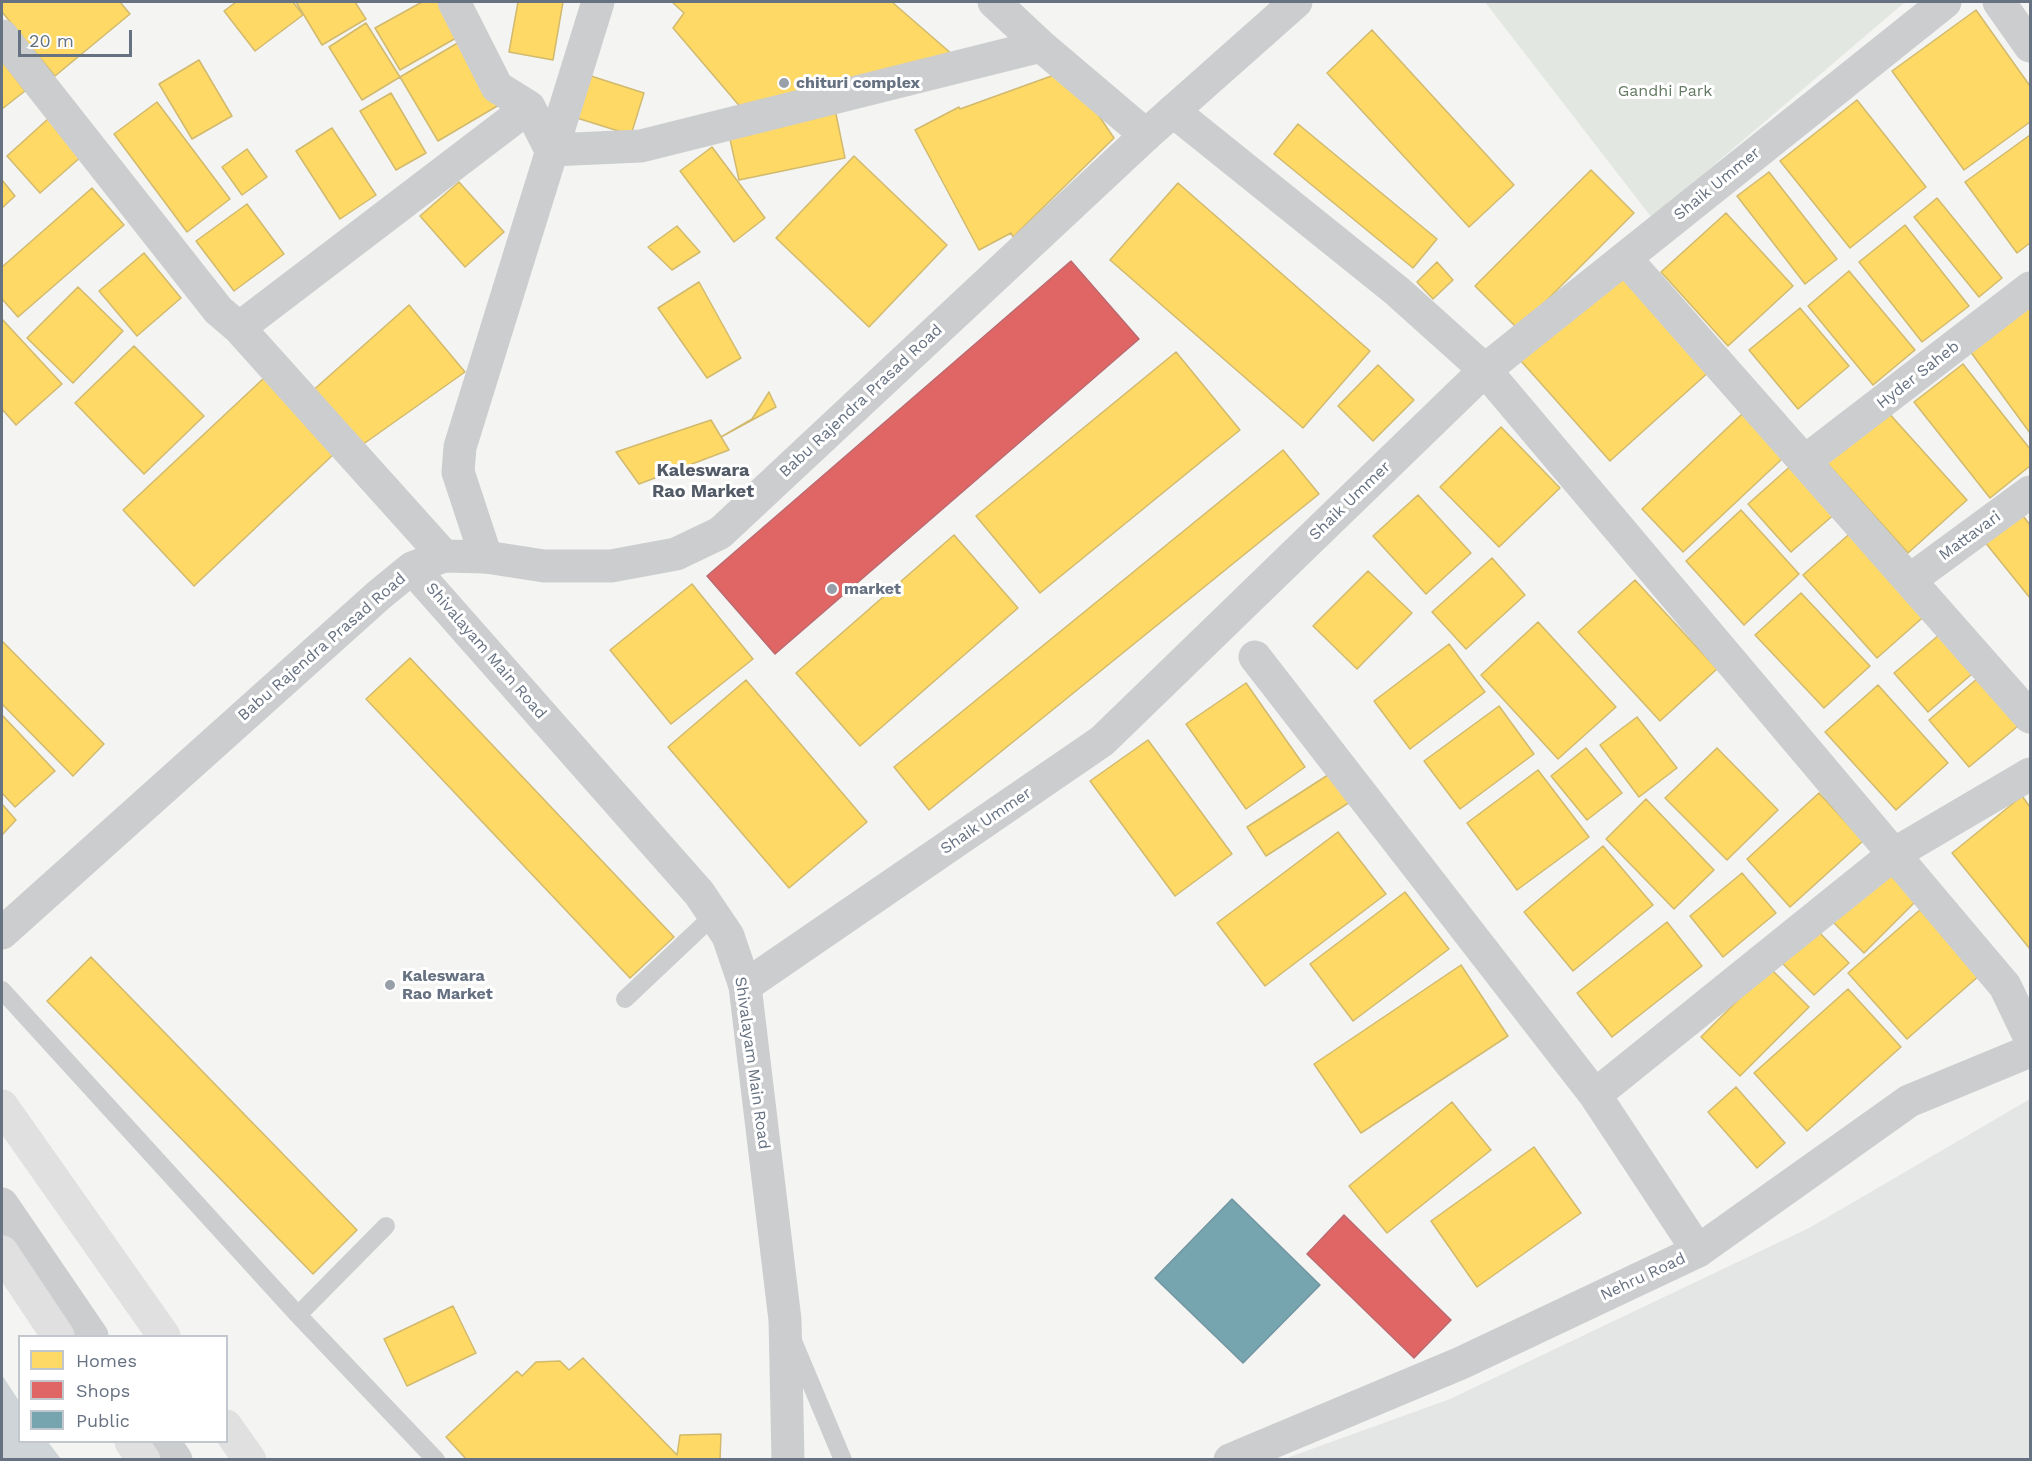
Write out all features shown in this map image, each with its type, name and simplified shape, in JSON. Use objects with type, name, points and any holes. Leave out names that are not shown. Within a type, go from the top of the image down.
[{"type":"main road","points":[[2,1106],[163,1335]]},
{"type":"main road","points":[[2,1252],[57,1335]]},
{"type":"main road","points":[[228,1429],[250,1460]]},
{"type":"main road","points":[[132,1443],[144,1460]]},
{"type":"street","points":[[454,2],[497,87],[529,107],[550,150]]},
{"type":"street","points":[[486,557],[458,472],[460,447],[550,150],[598,2]]},
{"type":"street","points":[[994,2],[1041,46],[1146,135]]},
{"type":"street","name":"Babu Rajendra Prasad Road","points":[[2,933],[412,568],[444,556],[486,557],[543,566],[611,566],[676,554],[720,533],[1146,135],[1296,2]]},
{"type":"street","name":"Shaik Ummer","points":[[745,986],[1102,741],[1485,370],[1945,2]]},
{"type":"street","points":[[1999,2],[2031,46]]},
{"type":"street","points":[[2,36],[218,310],[238,328],[444,556]]},
{"type":"street","points":[[550,150],[641,146],[1041,46]]},
{"type":"street","points":[[238,328],[529,107]]},
{"type":"street","points":[[1173,111],[1397,291],[1485,370],[2005,986],[2031,1038]]},
{"type":"street","points":[[1625,258],[2031,717]]},
{"type":"street","name":"Hyder Saheb","points":[[1805,461],[2031,288]]},
{"type":"street","name":"Mattavari","points":[[1910,580],[2031,492]]},
{"type":"street","name":"Shivalayam Main Road","points":[[412,568],[699,893],[728,936],[745,986],[785,1320],[788,1460]]},
{"type":"street","points":[[1255,657],[1595,1095],[1698,1251]]},
{"type":"street","points":[[1595,1095],[1894,854],[2031,774]]},
{"type":"street","name":"Nehru Road","points":[[1230,1460],[1461,1363],[1698,1251],[1908,1101],[2031,1051]]},
{"type":"street","points":[[2,1204],[91,1335]]},
{"type":"street","points":[[165,1443],[176,1460]]},
{"type":"lane","points":[[625,999],[714,915]]},
{"type":"lane","points":[[2,990],[298,1315],[436,1460]]},
{"type":"lane","points":[[298,1315],[386,1226]]},
{"type":"lane","points":[[785,1320],[843,1460]]},
{"type":"shaded area","points":[[2030,1099],[2030,1459],[1284,1459],[1450,1399],[1809,1228]]},
{"type":"shaded area","points":[[2,1375],[18,1399],[18,1443],[49,1443],[61,1459],[2,1459]]},
{"type":"green space","name":"Gandhi Park","points":[[1485,2],[1905,2],[1652,218]]},
{"type":"building: Homes","points":[[2,2],[120,2],[130,14],[55,76],[2,12]]},
{"type":"building: Homes","points":[[236,2],[293,2],[303,15],[255,51],[224,11]]},
{"type":"building: Homes","points":[[296,2],[355,2],[366,19],[322,45]]},
{"type":"building: Homes","points":[[422,2],[445,2],[463,34],[400,70],[375,28]]},
{"type":"building: Homes","points":[[518,2],[563,2],[553,60],[509,52]]},
{"type":"building: Homes","name":"chituri complex","points":[[672,2],[892,2],[953,55],[743,110],[673,28],[684,13]]},
{"type":"building: Homes","points":[[1976,10],[2030,86],[2030,122],[1964,170],[1892,71]]},
{"type":"building: Homes","points":[[366,23],[400,77],[362,100],[329,47]]},
{"type":"building: Homes","points":[[1372,30],[1514,185],[1469,227],[1327,73]]},
{"type":"building: Homes","points":[[466,38],[504,102],[438,141],[400,77]]},
{"type":"building: Homes","points":[[199,60],[232,116],[192,139],[159,84]]},
{"type":"building: Homes","points":[[2,61],[25,91],[2,109]]},
{"type":"building: Homes","points":[[1068,70],[1114,138],[1013,237],[1011,233],[979,250],[915,130],[959,107],[960,109]]},
{"type":"building: Homes","points":[[591,76],[644,93],[631,135],[577,118]]},
{"type":"building: Homes","points":[[391,93],[426,153],[396,170],[360,111]]},
{"type":"building: Homes","points":[[1857,100],[1926,187],[1850,248],[1780,161]]},
{"type":"building: Homes","points":[[157,102],[230,199],[187,232],[114,134]]},
{"type":"building: Homes","points":[[835,109],[845,158],[739,180],[728,130]]},
{"type":"building: Homes","points":[[49,118],[82,156],[40,193],[7,156]]},
{"type":"building: Homes","points":[[1298,124],[1437,239],[1413,268],[1274,154]]},
{"type":"building: Homes","points":[[332,128],[376,195],[340,219],[296,151]]},
{"type":"building: Homes","points":[[2030,135],[2030,243],[2017,253],[1965,182]]},
{"type":"building: Homes","points":[[712,147],[765,218],[734,242],[680,171]]},
{"type":"building: Homes","points":[[247,149],[267,177],[242,195],[222,167]]},
{"type":"building: Homes","points":[[854,156],[947,245],[869,327],[776,238]]},
{"type":"building: Homes","points":[[1591,170],[1634,213],[1518,329],[1475,286]]},
{"type":"building: Homes","points":[[1769,172],[1837,259],[1805,284],[1737,196]]},
{"type":"building: Homes","points":[[2,180],[15,196],[2,208]]},
{"type":"building: Homes","points":[[459,182],[504,232],[465,267],[420,216]]},
{"type":"building: Homes","points":[[1178,183],[1370,351],[1303,428],[1110,260]]},
{"type":"building: Homes","points":[[92,188],[124,225],[18,317],[2,299],[2,267]]},
{"type":"building: Homes","points":[[1937,198],[2002,278],[1979,297],[1914,217]]},
{"type":"building: Homes","points":[[247,204],[284,254],[234,291],[196,241]]},
{"type":"building: Homes","points":[[1726,213],[1793,286],[1728,346],[1661,272]]},
{"type":"building: Homes","points":[[1905,225],[1969,306],[1922,342],[1859,262]]},
{"type":"building: Homes","points":[[677,226],[700,252],[672,270],[648,247]]},
{"type":"building: Homes","points":[[144,253],[181,298],[137,336],[99,291]]},
{"type":"building: Homes","points":[[1437,262],[1453,280],[1433,299],[1417,282]]},
{"type":"building: Homes","points":[[1622,270],[1711,370],[1610,461],[1521,361]]},
{"type":"building: Homes","points":[[1849,271],[1915,350],[1873,385],[1808,306]]},
{"type":"building: Homes","points":[[699,282],[741,358],[707,378],[658,308]]},
{"type":"building: Homes","points":[[78,287],[123,331],[73,383],[27,338]]},
{"type":"building: Homes","points":[[409,305],[465,372],[362,445],[310,393]]},
{"type":"building: Homes","points":[[2030,307],[2030,433],[1970,351]]},
{"type":"building: Homes","points":[[1800,308],[1849,366],[1798,409],[1749,350]]},
{"type":"building: Homes","points":[[2,319],[62,384],[16,425],[2,409]]},
{"type":"building: Homes","points":[[134,346],[204,416],[144,474],[75,403]]},
{"type":"building: Homes","points":[[1176,352],[1240,430],[1040,593],[976,516]]},
{"type":"building: Homes","points":[[1963,364],[2030,449],[2030,466],[1990,498],[1914,402]]},
{"type":"building: Homes","points":[[1378,365],[1414,400],[1373,441],[1338,406]]},
{"type":"building: Homes","points":[[265,377],[336,452],[194,586],[123,510]]},
{"type":"building: Homes","points":[[769,392],[776,407],[721,437],[752,419]]},
{"type":"building: Homes","points":[[1886,410],[1967,500],[1908,553],[1827,463]]},
{"type":"building: Homes","points":[[1742,414],[1783,458],[1683,552],[1642,509]]},
{"type":"building: Homes","points":[[711,420],[729,450],[639,484],[616,452]]},
{"type":"building: Homes","points":[[1501,427],[1560,488],[1499,547],[1440,487]]},
{"type":"building: Homes","points":[[1283,450],[1319,494],[929,810],[894,767]]},
{"type":"building: Homes","points":[[1794,463],[1837,512],[1791,552],[1748,504]]},
{"type":"building: Homes","points":[[1418,495],[1471,553],[1426,594],[1373,536]]},
{"type":"building: Homes","points":[[1741,510],[1799,574],[1744,625],[1686,561]]},
{"type":"building: Homes","points":[[2020,512],[2030,525],[2030,598],[1984,541]]},
{"type":"building: Homes","points":[[1855,529],[1929,612],[1877,658],[1803,575]]},
{"type":"building: Homes","points":[[954,535],[1018,608],[860,746],[796,673]]},
{"type":"building: Homes","points":[[1492,558],[1525,595],[1466,649],[1432,612]]},
{"type":"building: Homes","points":[[1368,571],[1412,613],[1357,669],[1313,626]]},
{"type":"building: Homes","points":[[1635,580],[1717,669],[1660,721],[1578,632]]},
{"type":"building: Homes","points":[[692,584],[753,659],[671,724],[610,650]]},
{"type":"building: Homes","points":[[1801,593],[1870,666],[1824,708],[1755,635]]},
{"type":"building: Homes","points":[[1538,622],[1616,707],[1558,759],[1481,675]]},
{"type":"building: Homes","points":[[1939,635],[1973,673],[1928,712],[1894,673]]},
{"type":"building: Homes","points":[[2,641],[104,744],[73,776],[2,704]]},
{"type":"building: Homes","points":[[1449,644],[1485,692],[1410,749],[1374,701]]},
{"type":"building: Homes","points":[[410,658],[674,937],[630,978],[366,699]]},
{"type":"building: Homes","points":[[1978,678],[2018,726],[1969,767],[1929,720]]},
{"type":"building: Homes","points":[[746,680],[867,822],[789,888],[668,747]]},
{"type":"building: Homes","points":[[1246,683],[1305,767],[1246,809],[1186,724]]},
{"type":"building: Homes","points":[[1878,685],[1948,763],[1896,810],[1825,732]]},
{"type":"building: Homes","points":[[1499,706],[1534,754],[1460,809],[1424,761]]},
{"type":"building: Homes","points":[[2,715],[55,771],[15,807],[2,793]]},
{"type":"building: Homes","points":[[1637,717],[1677,768],[1639,797],[1600,745]]},
{"type":"building: Homes","points":[[1148,740],[1232,854],[1175,896],[1090,781]]},
{"type":"building: Homes","points":[[1586,748],[1622,793],[1587,820],[1551,776]]},
{"type":"building: Homes","points":[[1717,748],[1778,810],[1727,860],[1665,798]]},
{"type":"building: Homes","points":[[1538,770],[1589,837],[1517,890],[1467,823]]},
{"type":"building: Homes","points":[[1331,773],[1350,802],[1266,856],[1247,827]]},
{"type":"building: Homes","points":[[1819,793],[1863,841],[1790,907],[1747,859]]},
{"type":"building: Homes","points":[[2022,796],[2030,807],[2030,949],[1952,853]]},
{"type":"building: Homes","points":[[1646,799],[1714,870],[1674,909],[1606,839]]},
{"type":"building: Homes","points":[[2,804],[16,820],[2,835]]},
{"type":"building: Homes","points":[[1338,832],[1386,894],[1265,986],[1217,923]]},
{"type":"building: Homes","points":[[1603,846],[1653,905],[1573,971],[1524,912]]},
{"type":"building: Homes","points":[[1885,870],[1916,901],[1864,953],[1833,922]]},
{"type":"building: Homes","points":[[1742,873],[1776,913],[1723,957],[1690,916]]},
{"type":"building: Homes","points":[[1405,892],[1449,949],[1353,1021],[1310,964]]},
{"type":"building: Homes","points":[[1921,909],[1980,975],[1907,1039],[1848,973]]},
{"type":"building: Homes","points":[[1667,922],[1702,966],[1612,1037],[1577,993]]},
{"type":"building: Homes","points":[[1815,928],[1849,963],[1814,995],[1780,961]]},
{"type":"building: Homes","points":[[91,957],[357,1230],[313,1274],[47,1001]]},
{"type":"building: Homes","points":[[1461,965],[1508,1036],[1361,1133],[1314,1064]]},
{"type":"building: Homes","points":[[1770,968],[1809,1007],[1740,1076],[1701,1037]]},
{"type":"building: Homes","points":[[1848,989],[1901,1047],[1807,1131],[1754,1073]]},
{"type":"building: Homes","points":[[1736,1087],[1785,1143],[1757,1168],[1708,1112]]},
{"type":"building: Homes","points":[[1452,1102],[1491,1150],[1387,1233],[1349,1186]]},
{"type":"building: Homes","points":[[1534,1147],[1581,1213],[1477,1287],[1431,1221]]},
{"type":"building: Homes","points":[[453,1306],[476,1353],[407,1386],[384,1339]]},
{"type":"building: Homes","points":[[583,1358],[677,1455],[680,1435],[721,1434],[720,1460],[467,1460],[446,1437],[517,1371],[522,1376],[536,1362],[560,1361],[569,1370]]},
{"type":"building: Shops","points":[[1071,261],[1139,339],[775,654],[707,576]]},
{"type":"building: Shops","points":[[1344,1215],[1451,1320],[1414,1358],[1307,1254]]},
{"type":"building: Public","points":[[1232,1199],[1320,1285],[1243,1363],[1155,1278]]},
{"type":"place","name":"chituri complex","points":[[784,83]]},
{"type":"place","name":"market","points":[[832,589]]},
{"type":"place","name":"Kaleswara Rao Market","points":[[390,985]]},
{"type":"district","name":"Kaleswara Rao Market","points":[[703,481]]}]
